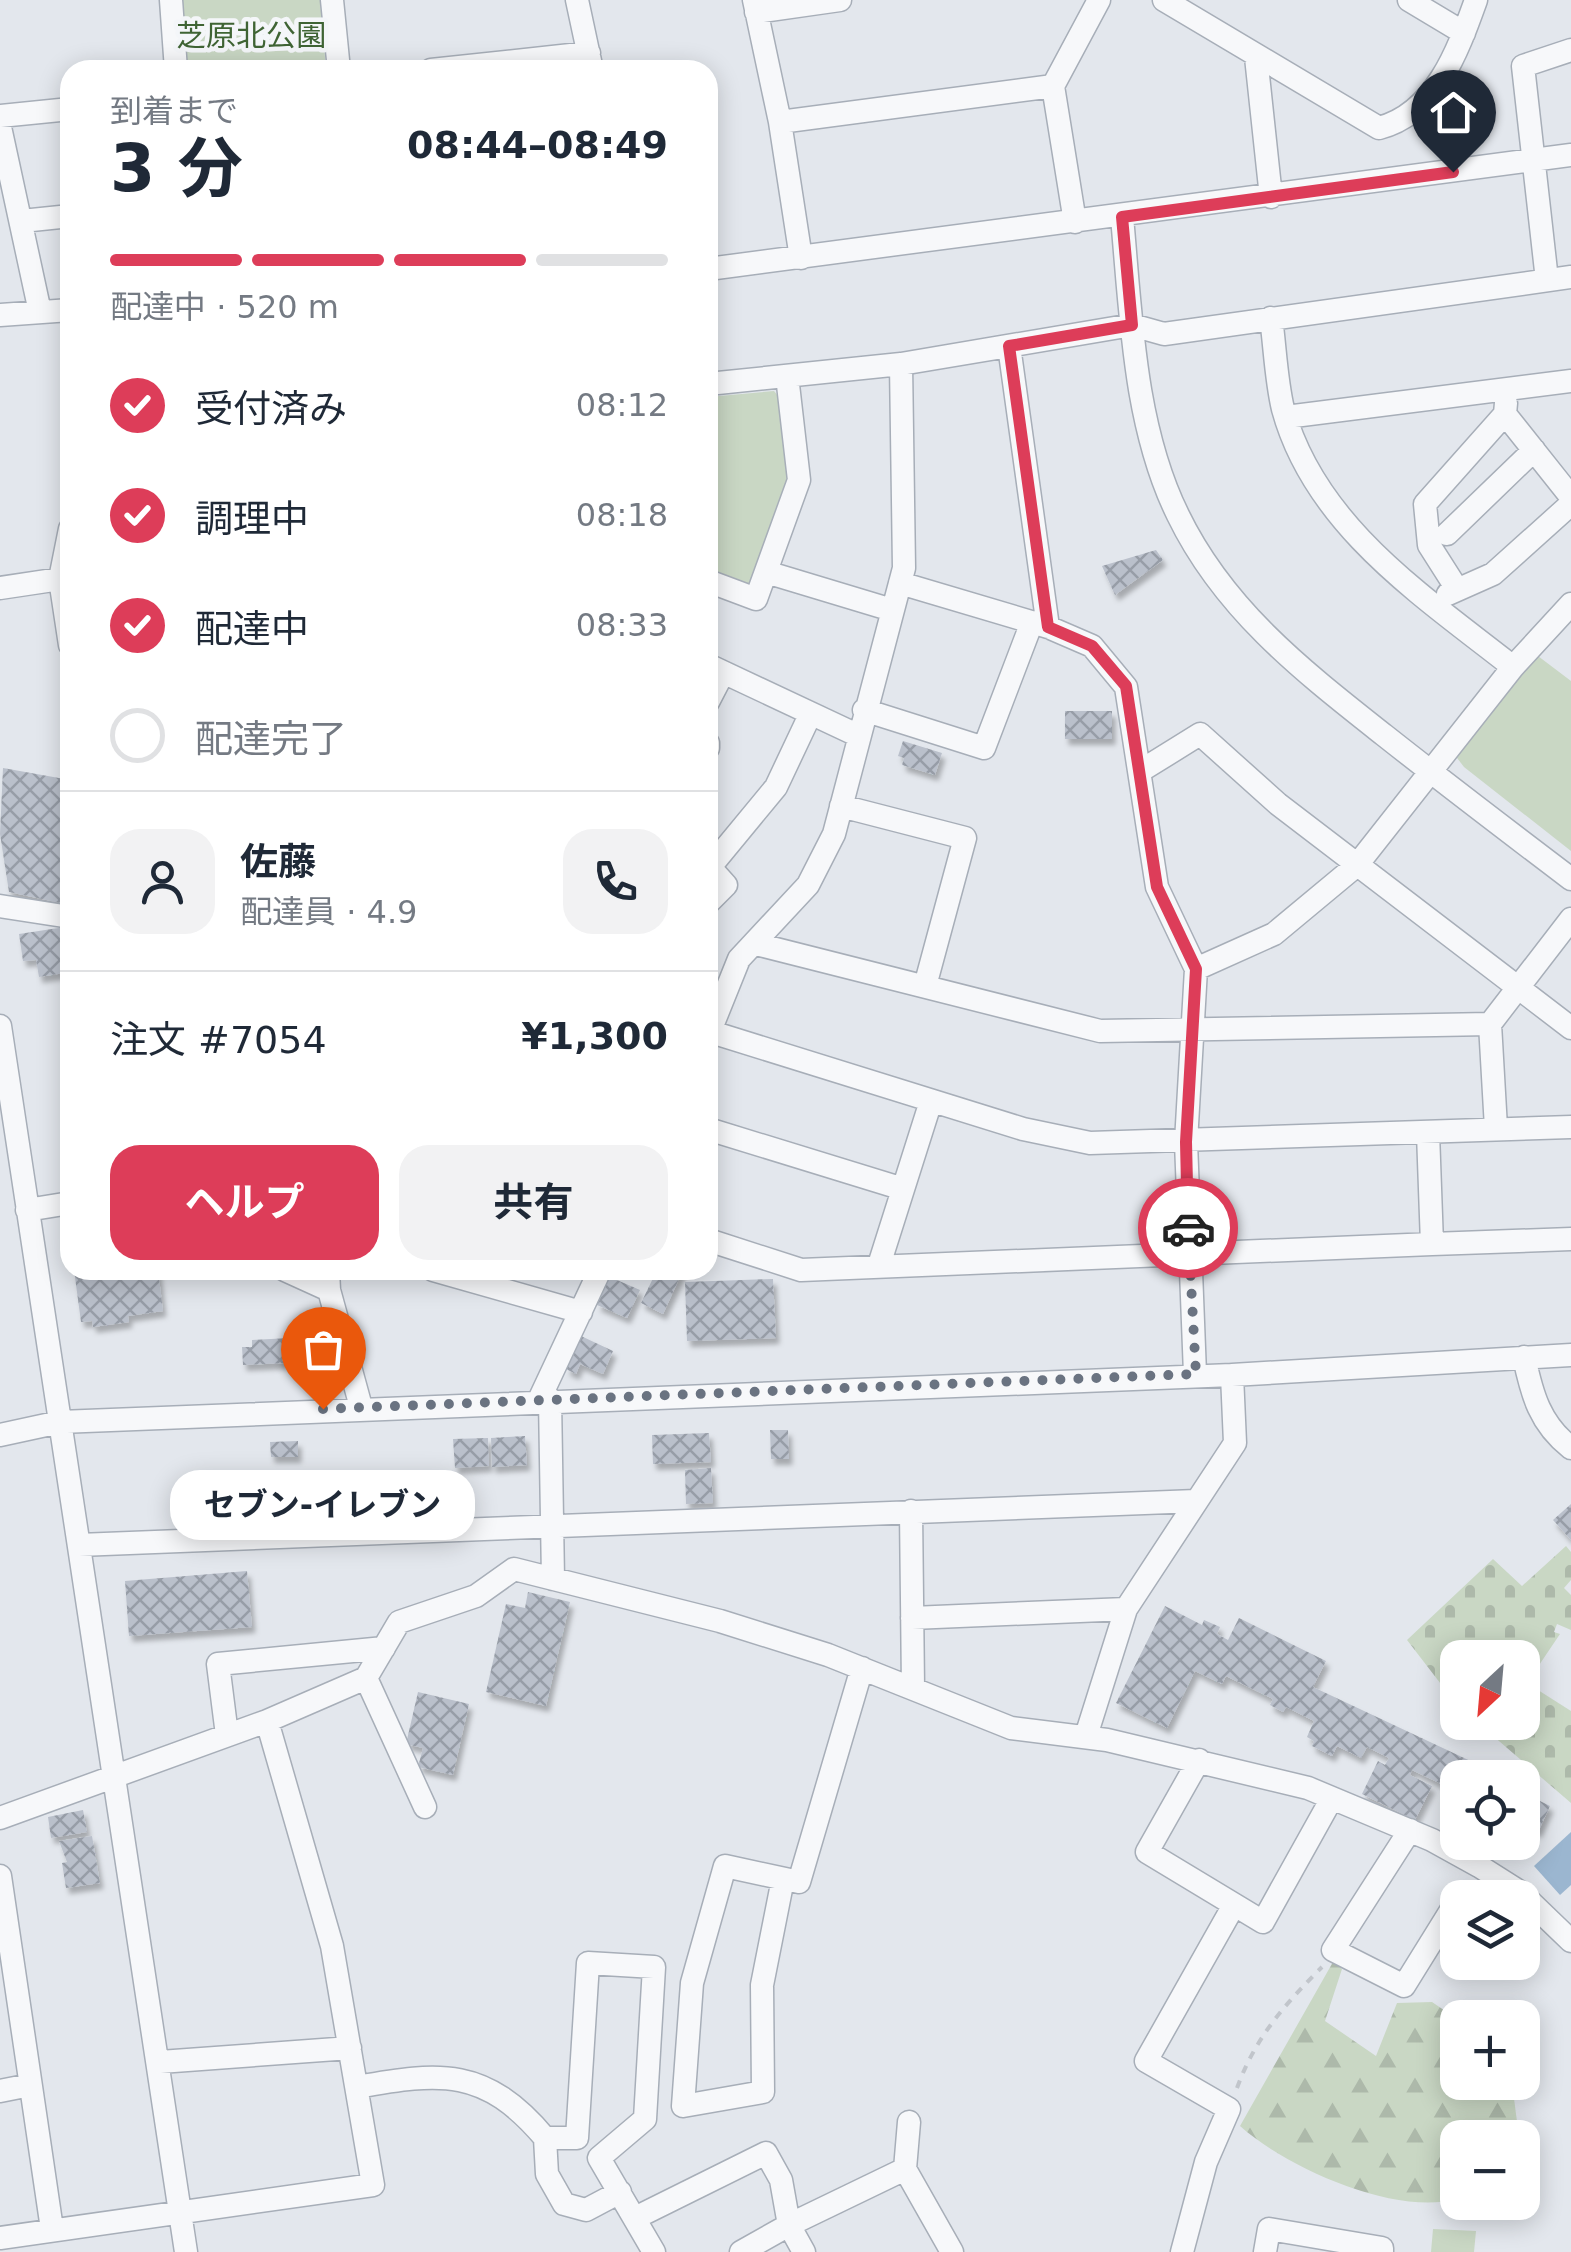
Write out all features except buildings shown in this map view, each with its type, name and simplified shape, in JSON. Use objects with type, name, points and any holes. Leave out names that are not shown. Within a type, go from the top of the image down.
[{"type":"street","points":[[171,0],[175,60]]},
{"type":"street","points":[[332,0],[338,60]]},
{"type":"street","points":[[577,0],[590,60]]},
{"type":"street","points":[[802,258],[780,122],[755,6],[840,0]]},
{"type":"street","points":[[1074,222],[1054,86],[1099,0]]},
{"type":"street","points":[[1164,0],[1379,128],[1417,108],[1435,88],[1464,33],[1476,0]]},
{"type":"street","points":[[1409,0],[1464,33]]},
{"type":"street","points":[[1547,280],[1522,66],[1571,50]]},
{"type":"street","points":[[1256,56],[1271,197]]},
{"type":"street","points":[[780,122],[1054,86]]},
{"type":"street","points":[[0,116],[60,109]]},
{"type":"street","points":[[0,126],[40,312]]},
{"type":"street","points":[[718,268],[1122,217],[1571,154]]},
{"type":"street","points":[[22,221],[60,217]]},
{"type":"street","points":[[1122,217],[1132,325],[1149,426],[1176,512],[1212,576],[1296,666],[1571,880]]},
{"type":"street","points":[[718,383],[900,364],[1132,325],[1164,334],[1571,277]]},
{"type":"street","points":[[0,315],[60,311]]},
{"type":"street","points":[[1271,318],[1286,416],[1298,450],[1337,510],[1366,548],[1513,667]]},
{"type":"street","points":[[864,710],[984,748],[1040,625],[1009,346]]},
{"type":"street","points":[[718,1010],[740,959],[823,862],[841,806],[904,568],[900,364]]},
{"type":"street","points":[[718,585],[756,599],[799,480],[788,376]]},
{"type":"street","points":[[1286,416],[1571,381]]},
{"type":"street","points":[[1457,589],[1429,545],[1424,504],[1506,414],[1508,388]]},
{"type":"street","points":[[1431,603],[1493,574],[1571,500],[1506,414]]},
{"type":"street","points":[[1447,534],[1534,450]]},
{"type":"street","points":[[766,572],[892,610]]},
{"type":"street","points":[[0,588],[60,581]]},
{"type":"street","points":[[900,583],[1040,625],[1092,646],[1126,686],[1142,770],[1148,847],[1157,887],[1196,969],[1186,1142],[1196,1374]]},
{"type":"street","points":[[1196,969],[1274,934],[1357,865],[1513,667],[1571,604]]},
{"type":"street","points":[[718,670],[858,736]]},
{"type":"street","points":[[718,855],[776,787],[810,715]]},
{"type":"street","points":[[1142,770],[1200,734],[1278,804],[1571,1028]]},
{"type":"street","points":[[841,806],[965,838],[924,986]]},
{"type":"street","points":[[0,906],[60,915]]},
{"type":"street","points":[[1496,1128],[1490,1024],[1571,919]]},
{"type":"street","points":[[756,944],[1071,1026],[1122,1032],[1490,1024]]},
{"type":"street","points":[[0,1026],[7,1127],[27,1210],[183,2209],[186,2252]]},
{"type":"street","points":[[718,1036],[1023,1129],[1090,1142],[1571,1127]]},
{"type":"street","points":[[879,1265],[900,1188],[931,1101]]},
{"type":"street","points":[[1428,1132],[1432,1244]]},
{"type":"street","points":[[718,1133],[900,1188]]},
{"type":"street","points":[[27,1210],[60,1205]]},
{"type":"street","points":[[718,1243],[801,1270],[1571,1239]]},
{"type":"street","points":[[329,1280],[360,1407]]},
{"type":"street","points":[[468,1280],[580,1312]]},
{"type":"street","points":[[553,1579],[554,1524],[544,1400],[595,1280]]},
{"type":"street","points":[[0,1434],[60,1422],[1232,1375],[1571,1355]]},
{"type":"street","points":[[1524,1358],[1533,1398],[1544,1422],[1571,1448]]},
{"type":"street","points":[[1086,1736],[1126,1609],[1235,1443],[1232,1375]]},
{"type":"street","points":[[79,1545],[1196,1501]]},
{"type":"street","points":[[911,1510],[913,1687]]},
{"type":"street","points":[[0,1818],[268,1721],[366,1678],[399,1622],[476,1596],[514,1569],[720,1621],[862,1668],[1010,1728],[1086,1736],[1282,1780],[1410,1830],[1479,1866],[1566,1925]]},
{"type":"street","points":[[912,1618],[1126,1609]]},
{"type":"street","points":[[227,1735],[218,1664],[384,1648]]},
{"type":"street","points":[[783,1879],[762,1985],[763,2092],[683,2106],[692,1983],[725,1866],[799,1882],[862,1668]]},
{"type":"street","points":[[366,1678],[425,1807]]},
{"type":"street","points":[[0,2238],[49,2237],[183,2209],[374,2185],[332,1946],[268,1721]]},
{"type":"street","points":[[1199,1760],[1147,1852],[1262,1922],[1332,1798]]},
{"type":"street","points":[[1410,1830],[1333,1950],[1404,1986],[1440,1927]]},
{"type":"street","points":[[1470,1880],[1479,1866]]},
{"type":"street","points":[[0,1876],[8,1987],[30,2085],[49,2237]]},
{"type":"street","points":[[1182,2252],[1206,2162],[1229,2110],[1146,2061],[1234,1905]]},
{"type":"street","points":[[545,2138],[577,2138],[588,1963],[654,1967],[645,2118],[600,2158],[654,2252]]},
{"type":"street","points":[[160,2062],[350,2048]]},
{"type":"street","points":[[357,2087],[427,2074],[460,2080],[514,2106],[545,2138],[546,2174],[564,2204],[586,2210],[620,2192]]},
{"type":"street","points":[[0,2091],[30,2085]]},
{"type":"street","points":[[909,2122],[905,2170],[952,2252]]},
{"type":"street","points":[[637,2217],[766,2153],[781,2180],[789,2225],[804,2252]]},
{"type":"street","points":[[741,2252],[905,2170]]},
{"type":"street","points":[[1265,2252],[1269,2229],[1382,2248],[1382,2252]]},
{"type":"path","points":[[1229,2110],[1252,2050],[1333,1950]]},
{"type":"green space","name":"芝原北公園","points":[[177,0],[320,0],[325,60],[180,60]]},
{"type":"green space","points":[[774,391],[779,397],[792,485],[755,583],[746,590],[718,579],[718,396]]},
{"type":"green space","points":[[1534,653],[1571,681],[1571,851],[1464,767],[1454,754]]},
{"type":"green space","points":[[1566,1546],[1571,1552],[1571,1580],[1564,1588],[1571,1595],[1571,1630],[1557,1624],[1554,1632],[1560,1634],[1540,1664],[1540,1640],[1440,1640],[1440,1683],[1407,1640],[1493,1559],[1522,1586]]},
{"type":"green space","points":[[1540,1691],[1571,1711],[1571,1803],[1540,1776],[1540,1760],[1521,1760],[1498,1740],[1540,1740]]},
{"type":"green space","points":[[1333,1962],[1342,1969],[1325,2021],[1376,2056],[1397,2003],[1432,2002],[1440,2007],[1440,2100],[1514,2100],[1517,2120],[1440,2120],[1440,2201],[1432,2202],[1404,2201],[1343,2185],[1285,2158],[1240,2126]]},
{"type":"green space","points":[[1433,2229],[1476,2231],[1474,2252],[1431,2252]]},
{"type":"water","points":[[1571,1832],[1571,1885],[1560,1895],[1534,1866]]},
{"type":"way so far","points":[[323,1409],[1196,1374],[1188,1228]]},
{"type":"place","name":"セブン-イレブン","points":[[323,1409]]},
{"type":"route","points":[[1188,1228],[1186,1142],[1196,969],[1157,887],[1148,847],[1142,770],[1126,686],[1092,646],[1048,627],[1009,346],[1132,325],[1122,217],[1453,172]]}]
